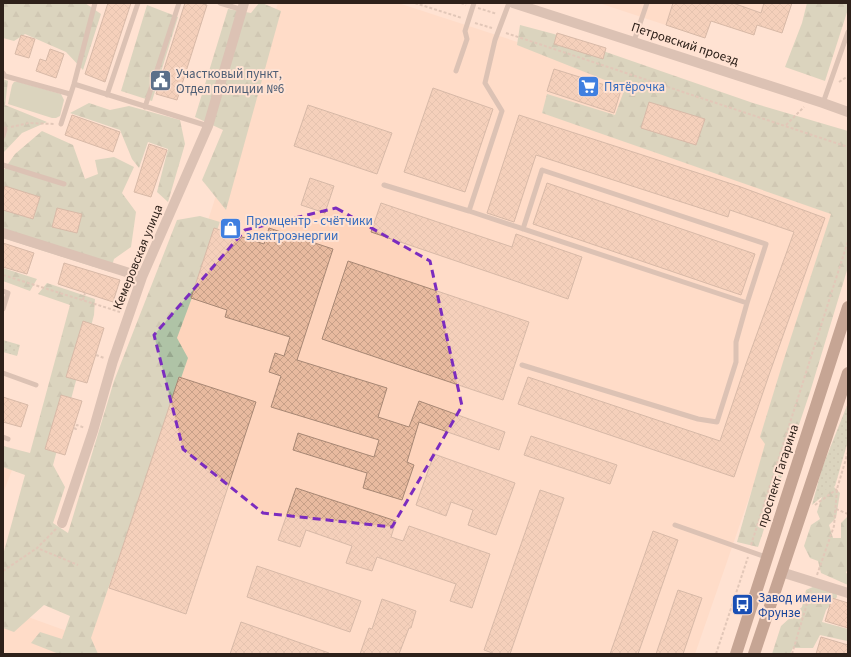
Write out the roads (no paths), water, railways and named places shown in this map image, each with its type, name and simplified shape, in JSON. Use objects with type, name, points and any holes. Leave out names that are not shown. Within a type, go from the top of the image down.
[{"type":"main road","name":"проспект Гагарина","points":[[736,654],[848,307]]},
{"type":"main road","points":[[754,654],[848,372]]},
{"type":"street","name":"Петровский проезд","points":[[513,3],[823,102],[848,112]]},
{"type":"street","name":"Кемеровская улица","points":[[62,523],[93,431],[113,360],[128,315],[142,277],[208,126],[244,7]]},
{"type":"street","points":[[3,233],[142,277]]},
{"type":"street","points":[[781,572],[848,593]]},
{"type":"lane","points":[[61,124],[74,84],[95,3]]},
{"type":"lane","points":[[107,95],[138,3]]},
{"type":"lane","points":[[145,107],[179,3]]},
{"type":"lane","points":[[220,3],[244,7]]},
{"type":"lane","points":[[469,211],[502,111],[485,83],[498,31],[509,3]]},
{"type":"lane","points":[[634,41],[647,3]]},
{"type":"lane","points":[[456,71],[467,39],[465,31],[473,5]]},
{"type":"lane","points":[[823,102],[848,32]]},
{"type":"lane","points":[[3,73],[4,76],[70,94]]},
{"type":"lane","points":[[74,84],[208,126]]},
{"type":"lane","points":[[3,136],[5,129]]},
{"type":"lane","points":[[3,165],[64,184]]},
{"type":"lane","points":[[522,365],[698,419],[717,422],[736,362],[736,342],[766,244],[542,170],[523,229]]},
{"type":"lane","points":[[384,185],[469,211],[747,303]]},
{"type":"lane","points":[[3,291],[8,293],[3,309]]},
{"type":"lane","points":[[3,373],[36,385]]},
{"type":"lane","points":[[675,525],[767,558]]},
{"type":"place","name":"Участковый пункт, Отдел полиции №6","points":[[161,81]]},
{"type":"place","name":"Пятёрочка","points":[[588,87]]},
{"type":"place","name":"Промцентр - счётчики электроэнергии","points":[[230,228]]},
{"type":"place","name":"Завод имени Фрунзе","points":[[742,605]]}]
